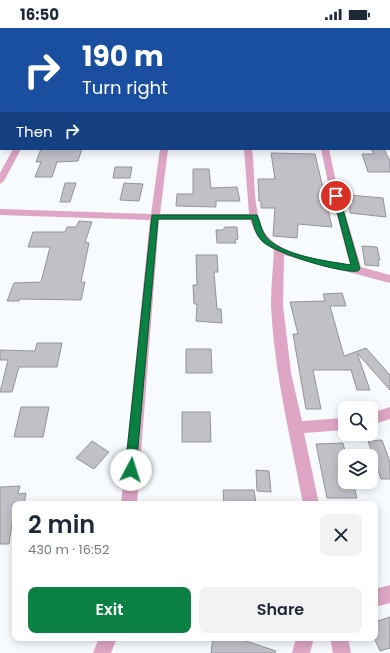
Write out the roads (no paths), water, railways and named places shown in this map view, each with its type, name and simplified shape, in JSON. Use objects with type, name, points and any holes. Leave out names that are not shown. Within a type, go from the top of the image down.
[{"type":"street","points":[[0,181],[16,150]]},
{"type":"street","points":[[129,501],[155,217],[164,150]]},
{"type":"street","points":[[248,150],[255,217],[258,231],[265,240],[279,250],[312,261],[356,269],[390,279]]},
{"type":"street","points":[[326,150],[332,182],[356,269]]},
{"type":"street","points":[[0,212],[155,217],[255,217]]},
{"type":"street","points":[[279,250],[277,305],[285,373],[310,501]]},
{"type":"street","points":[[378,417],[390,413]]},
{"type":"street","points":[[295,428],[338,425]]},
{"type":"street","points":[[378,597],[390,594]]},
{"type":"street","points":[[102,653],[107,641]]},
{"type":"street","points":[[301,653],[304,641]]},
{"type":"street","points":[[340,641],[342,653]]}]
